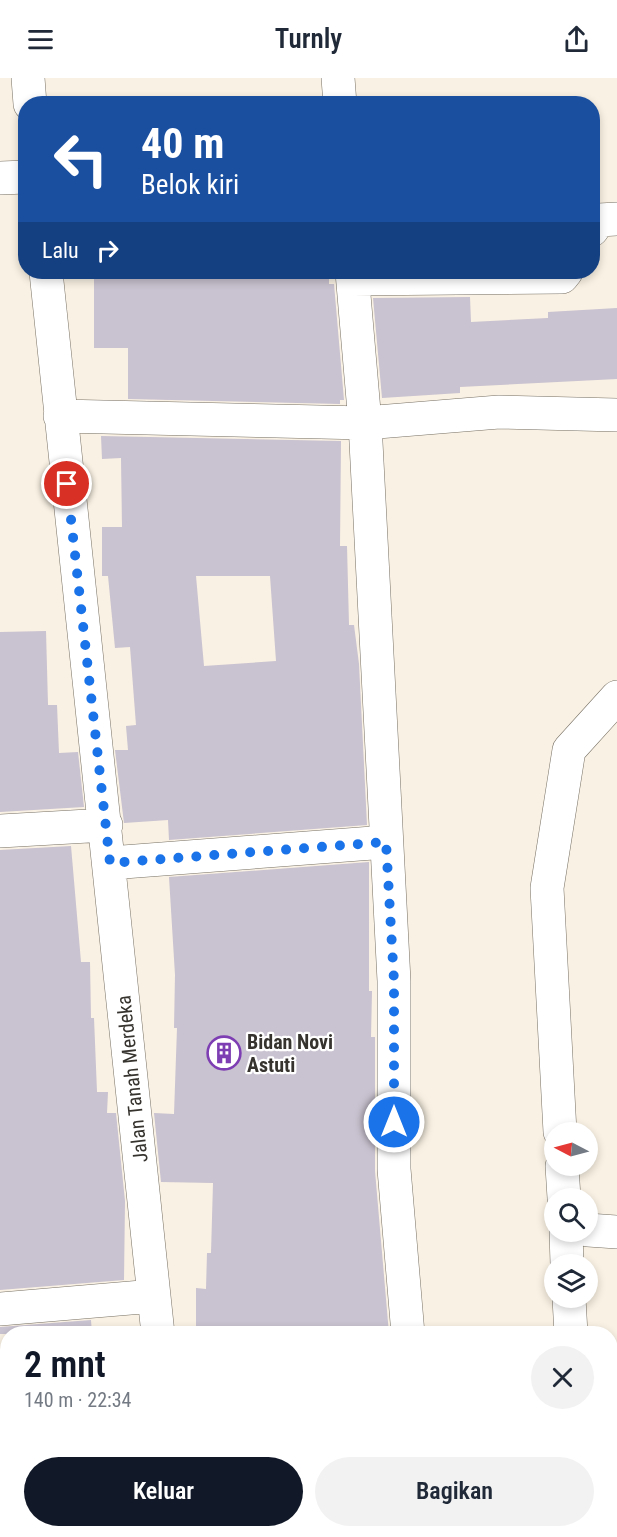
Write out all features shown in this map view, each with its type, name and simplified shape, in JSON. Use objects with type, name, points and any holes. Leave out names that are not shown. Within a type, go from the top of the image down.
[{"type":"street","points":[[28,78],[29,96]]},
{"type":"street","points":[[338,78],[339,96]]},
{"type":"street","points":[[0,178],[18,177]]},
{"type":"street","points":[[600,220],[617,219]]},
{"type":"street","name":"Jalan Tanah Merdeka","points":[[47,279],[157,1326]]},
{"type":"street","points":[[352,279],[365,423],[394,981],[394,1169],[407,1326]]},
{"type":"street","points":[[60,416],[365,423],[499,412],[617,415]]},
{"type":"street","points":[[559,1122],[547,888],[569,750],[617,697]]},
{"type":"street","points":[[0,831],[106,825]]},
{"type":"street","points":[[110,863],[386,842]]},
{"type":"street","points":[[598,1231],[617,1232]]},
{"type":"street","points":[[0,1309],[154,1296]]},
{"type":"street","points":[[570,1308],[571,1326]]},
{"type":"building","points":[[94,279],[329,279],[329,284],[334,284],[344,400],[340,400],[340,404],[128,399],[128,348],[94,348]]},
{"type":"building","points":[[470,297],[471,322],[548,318],[548,312],[617,308],[617,379],[460,387],[460,393],[382,398],[373,298]]},
{"type":"building","points":[[101,436],[341,441],[340,546],[347,546],[349,625],[354,625],[359,664],[367,825],[169,840],[168,820],[124,823],[115,750],[128,750],[126,726],[136,725],[130,647],[115,648],[108,576],[102,576],[102,527],[122,527],[121,458],[102,459]],"holes":[[[196,576],[270,576],[276,661],[204,666]]]},
{"type":"building","points":[[46,631],[48,705],[57,705],[59,753],[78,752],[84,807],[0,812],[0,632]]},
{"type":"building","points":[[71,846],[81,962],[90,962],[91,1018],[94,1018],[97,1092],[108,1092],[107,1113],[116,1113],[125,1201],[124,1280],[0,1290],[0,850]]},
{"type":"building","points":[[369,862],[369,991],[372,991],[371,1037],[375,1037],[375,1171],[388,1326],[196,1326],[196,1288],[206,1289],[207,1253],[211,1253],[213,1183],[161,1182],[154,1113],[174,1114],[177,1028],[174,1028],[175,975],[169,877]]},
{"type":"building","points":[[91,1320],[91,1326],[13,1326]]},
{"type":"place","name":"Bidan Novi Astuti","points":[[224,1053]]},
{"type":"route","points":[[67,484],[110,863],[386,842],[394,981],[394,1122]]}]
